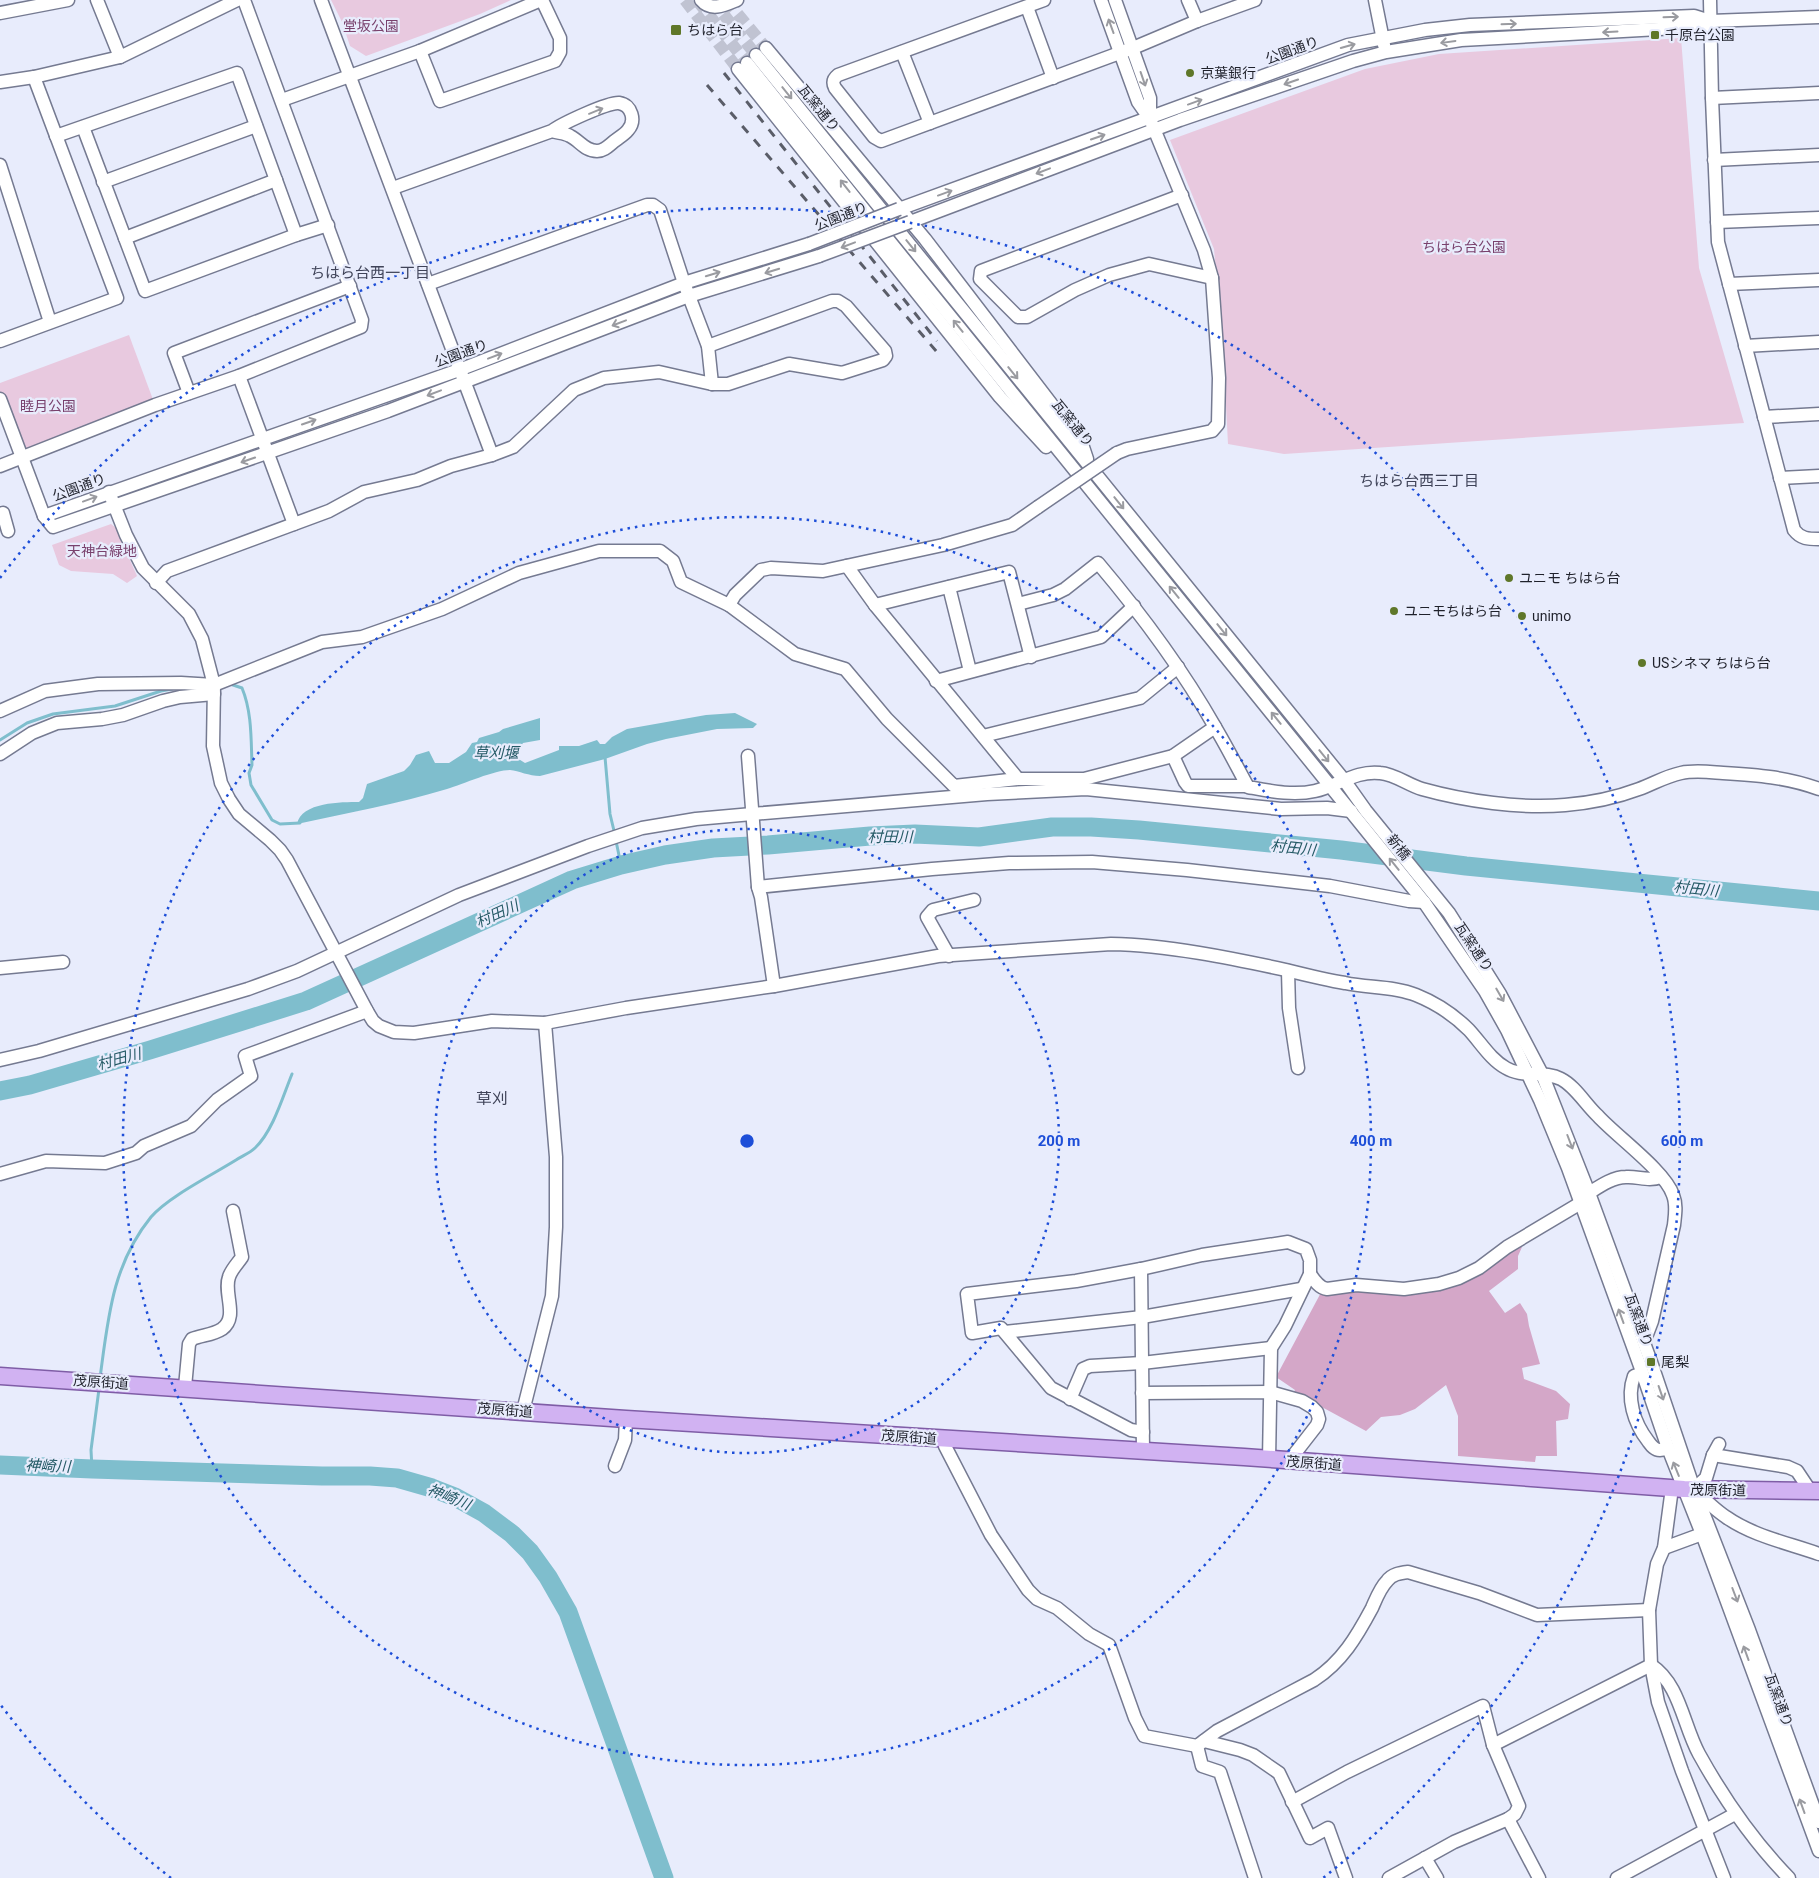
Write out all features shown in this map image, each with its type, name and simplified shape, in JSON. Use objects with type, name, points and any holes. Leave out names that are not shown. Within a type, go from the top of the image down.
[{"type":"main road","name":"茂原街道","points":[[0,1376],[185,1387],[946,1440],[1143,1451],[1683,1489],[1815,1492]]},
{"type":"street","points":[[0,13],[68,0]]},
{"type":"street","points":[[97,0],[120,57]]},
{"type":"street","points":[[0,82],[34,77],[120,57],[237,0]]},
{"type":"street","points":[[0,466],[154,405],[239,376],[361,327],[362,320],[350,286],[244,0]]},
{"type":"street","points":[[321,0],[492,455]]},
{"type":"street","points":[[282,100],[420,51],[542,0],[560,38],[560,52],[554,61],[440,101],[420,51]]},
{"type":"street","points":[[701,0],[705,4],[715,7],[737,0]]},
{"type":"street","points":[[1044,0],[838,75],[834,78],[834,88],[878,140],[885,140],[1120,53],[1197,21],[1256,0]]},
{"type":"street","points":[[729,605],[735,596],[761,570],[771,568],[823,571],[943,545],[1012,525],[1127,448],[1212,431],[1218,424],[1219,378],[1212,278],[1204,250],[1182,195],[1152,124],[1138,102],[1101,0]]},
{"type":"street","points":[[1114,0],[1150,98],[1152,124]]},
{"type":"street","points":[[1188,0],[1197,21]]},
{"type":"street","points":[[1375,0],[1386,52]]},
{"type":"street","points":[[1710,0],[1718,242],[1794,530],[1799,536],[1806,539],[1819,539]]},
{"type":"street","points":[[1027,7],[1053,78]]},
{"type":"street","name":"公園通り","points":[[1710,21],[1694,16],[1470,25],[1425,30],[1348,46],[1152,124],[910,222],[819,256],[689,296],[462,376],[262,439],[44,516],[53,527],[115,506],[267,453],[462,376],[684,283],[809,244],[899,209],[1152,124],[1386,52],[1461,40],[1695,27],[1710,21],[1819,16]]},
{"type":"street","points":[[902,52],[930,123]]},
{"type":"street","points":[[752,59],[910,222],[1082,444],[1089,466]]},
{"type":"street","points":[[752,59],[871,236],[1000,397],[1061,462],[1077,472]]},
{"type":"street","name":"瓦窯通り","points":[[752,59],[1089,466],[1338,783],[1351,811]]},
{"type":"street","name":"瓦窯通り","points":[[752,59],[1077,472],[1338,783],[1366,811]]},
{"type":"street","points":[[56,136],[237,73],[296,235]]},
{"type":"street","points":[[0,341],[117,298],[34,77]]},
{"type":"street","points":[[1712,98],[1819,93]]},
{"type":"street","points":[[393,188],[552,131],[560,125],[610,105],[619,103],[630,110],[632,117],[632,124],[628,130],[605,149],[599,151],[586,148],[573,138],[552,131]]},
{"type":"street","points":[[103,182],[256,126]]},
{"type":"street","points":[[83,127],[145,291],[328,225]]},
{"type":"street","points":[[1714,160],[1819,155]]},
{"type":"street","points":[[0,165],[50,322]]},
{"type":"street","points":[[125,238],[276,180]]},
{"type":"street","points":[[1182,195],[981,271],[980,279],[1018,316],[1027,317],[1075,290],[1109,275],[1150,264],[1212,278]]},
{"type":"street","points":[[428,284],[647,205],[653,205],[660,210],[684,283],[708,346],[712,384]]},
{"type":"street","points":[[1717,222],[1819,218]]},
{"type":"street","points":[[1729,284],[1819,280]]},
{"type":"street","points":[[189,393],[174,353],[350,286]]},
{"type":"street","points":[[156,583],[168,571],[329,511],[364,492],[417,480],[450,466],[492,455],[513,447],[574,390],[604,378],[660,372],[712,384],[728,384],[789,364],[842,373],[883,360],[886,356],[885,351],[846,306],[838,301],[832,301],[708,346]]},
{"type":"street","points":[[1745,346],[1819,342]]},
{"type":"street","points":[[239,376],[294,524]]},
{"type":"street","points":[[0,399],[44,516]]},
{"type":"street","points":[[1764,417],[1819,414]]},
{"type":"street","points":[[1780,478],[1819,476]]},
{"type":"street","points":[[109,492],[126,535],[143,568],[189,614],[202,639],[214,690],[213,746],[221,783],[229,799],[239,814],[270,840],[284,855],[367,1011],[373,1021],[379,1026],[394,1032],[414,1033],[492,1021],[545,1023],[949,956],[1088,945],[1139,944],[1256,964],[1346,984],[1398,990],[1416,995],[1450,1012],[1469,1030],[1497,1062],[1507,1070],[1542,1074],[1563,1080],[1602,1121],[1652,1166],[1673,1194],[1676,1210],[1652,1321],[1644,1342]]},
{"type":"street","points":[[0,514],[3,513],[8,531]]},
{"type":"street","points":[[0,754],[32,733],[58,723],[123,715],[172,699],[214,690],[322,642],[362,637],[442,608],[519,573],[598,551],[660,551],[673,561],[681,582],[729,605],[795,654],[845,669],[887,719],[954,786],[1018,780],[1084,779],[1173,756],[1215,727]]},
{"type":"street","points":[[1018,604],[1053,595],[1065,589],[1098,563],[1134,606],[1178,667],[1215,727],[1247,786]]},
{"type":"street","points":[[847,566],[875,605],[1018,780]]},
{"type":"street","points":[[875,605],[1009,572],[1031,657]]},
{"type":"street","points":[[949,587],[970,671]]},
{"type":"street","points":[[936,680],[1031,657],[1101,637],[1134,606]]},
{"type":"street","points":[[983,736],[1140,698],[1178,667]]},
{"type":"street","points":[[0,711],[45,691],[98,684],[181,683],[214,690]]},
{"type":"street","points":[[748,756],[758,887],[774,986]]},
{"type":"street","points":[[1173,756],[1184,782],[1188,786],[1247,786],[1286,793],[1306,793],[1369,773],[1379,772],[1389,774],[1407,784],[1430,791],[1503,804],[1536,806],[1565,806],[1606,799],[1640,789],[1671,776],[1694,771],[1775,776],[1819,789]]},
{"type":"street","points":[[0,1060],[248,989],[297,970],[459,895],[588,846],[642,828],[696,819],[752,814],[987,794],[1086,789],[1281,809],[1327,808],[1351,811]]},
{"type":"street","name":"新橋","points":[[1351,811],[1429,899]]},
{"type":"street","name":"新橋","points":[[1366,811],[1429,899]]},
{"type":"street","points":[[758,887],[1009,863],[1092,862],[1187,870],[1330,886],[1409,901],[1429,899]]},
{"type":"street","name":"瓦窯通り","points":[[1429,899],[1507,1030],[1528,1073],[1568,1168],[1579,1204],[1683,1489],[1702,1534],[1819,1852]]},
{"type":"street","name":"瓦窯通り","points":[[1429,899],[1449,913],[1500,994],[1542,1074],[1589,1193],[1644,1342],[1683,1489],[1749,1630],[1819,1822]]},
{"type":"street","points":[[949,956],[927,917],[933,910],[974,900]]},
{"type":"street","points":[[0,968],[63,962]]},
{"type":"street","points":[[1288,971],[1289,1008],[1298,1068]]},
{"type":"street","points":[[0,1174],[46,1161],[105,1163],[136,1153],[144,1146],[190,1126],[216,1100],[251,1076],[245,1056],[367,1011]]},
{"type":"street","points":[[523,1411],[552,1296],[556,1227],[556,1156],[545,1023]]},
{"type":"street","points":[[1589,1193],[1601,1185],[1624,1176],[1653,1180],[1661,1177]]},
{"type":"street","points":[[1310,1274],[1316,1282],[1327,1289],[1356,1285],[1404,1289],[1439,1284],[1479,1268],[1507,1246],[1579,1204]]},
{"type":"street","points":[[185,1387],[189,1344],[192,1339],[220,1330],[228,1321],[230,1312],[227,1287],[229,1276],[242,1257],[233,1212]]},
{"type":"street","points":[[1143,1432],[1131,1430],[1051,1388],[1001,1328],[972,1333],[967,1294],[1076,1281],[1202,1255],[1288,1242],[1306,1249],[1310,1260],[1310,1274],[1271,1348],[1269,1460]]},
{"type":"street","points":[[1141,1269],[1143,1451]]},
{"type":"street","points":[[1005,1332],[1142,1317],[1302,1290]]},
{"type":"street","points":[[1070,1399],[1083,1369],[1090,1366],[1142,1363],[1271,1348]]},
{"type":"street","points":[[1642,1373],[1634,1376],[1631,1385],[1631,1400],[1635,1416],[1642,1434],[1654,1448],[1660,1450],[1668,1448]]},
{"type":"street","points":[[1142,1393],[1270,1392],[1307,1404],[1317,1412],[1319,1419],[1317,1425],[1289,1461]]},
{"type":"street","points":[[615,1466],[625,1440],[626,1419]]},
{"type":"street","points":[[946,1440],[945,1446],[991,1535],[1028,1590],[1037,1599],[1057,1608],[1089,1634],[1109,1645],[1135,1718],[1144,1736],[1240,1750],[1253,1755],[1279,1773],[1310,1838],[1328,1828],[1346,1878]]},
{"type":"street","points":[[1719,1444],[1713,1455],[1706,1478],[1683,1489],[1664,1548],[1656,1564],[1649,1610],[1651,1665],[1658,1702],[1724,1878]]},
{"type":"street","points":[[1713,1455],[1788,1467],[1797,1471],[1815,1492]]},
{"type":"street","points":[[1683,1489],[1728,1518],[1756,1533],[1819,1554]]},
{"type":"street","points":[[1664,1548],[1702,1534]]},
{"type":"street","points":[[1200,1744],[1217,1731],[1325,1673],[1352,1643],[1387,1581],[1399,1573],[1408,1572],[1479,1593],[1538,1615],[1649,1610]]},
{"type":"street","points":[[1493,1745],[1651,1665]]},
{"type":"street","points":[[1651,1665],[1662,1672],[1672,1688],[1698,1752],[1735,1814],[1789,1878]]},
{"type":"street","points":[[1292,1802],[1347,1772],[1483,1706],[1493,1745],[1519,1806],[1515,1814],[1508,1819],[1454,1842],[1389,1878]]},
{"type":"street","points":[[1200,1744],[1202,1766],[1220,1772],[1255,1878]]},
{"type":"street","points":[[1617,1878],[1735,1814]]},
{"type":"street","points":[[1508,1819],[1539,1878]]},
{"type":"street","points":[[1426,1858],[1437,1878]]},
{"type":"green space","name":"堂坂公園","points":[[331,0],[511,0],[480,14],[366,56],[350,46],[342,22]]},
{"type":"green space","name":"ちはら台公園","points":[[1681,38],[1699,268],[1744,423],[1284,454],[1228,444],[1223,348],[1214,249],[1170,140],[1365,69],[1439,54]]},
{"type":"green space","name":"睦月公園","points":[[129,335],[155,405],[22,458],[0,399],[0,383]]},
{"type":"green space","name":"天神台緑地","points":[[111,524],[116,528],[137,576],[127,583],[113,574],[71,571],[59,565],[52,545]]},
{"type":"shaded area","points":[[1517,1234],[1522,1247],[1518,1256],[1518,1269],[1489,1291],[1505,1313],[1520,1303],[1527,1314],[1540,1364],[1522,1368],[1524,1379],[1556,1391],[1570,1404],[1568,1419],[1556,1421],[1557,1456],[1536,1456],[1535,1462],[1458,1456],[1458,1416],[1446,1385],[1415,1409],[1400,1415],[1381,1417],[1366,1431],[1320,1406],[1292,1395],[1295,1390],[1276,1377],[1325,1285],[1377,1286],[1431,1281],[1462,1270]]},
{"type":"water","name":"草刈堰","points":[[735,713],[757,724],[753,728],[717,729],[666,739],[605,759],[540,776],[510,770],[504,771],[410,799],[297,824],[300,817],[306,811],[314,807],[333,803],[359,802],[363,798],[367,784],[404,771],[416,755],[429,751],[435,763],[449,763],[466,752],[472,743],[477,742],[479,738],[540,718],[540,740],[523,743],[516,754],[517,758],[525,763],[559,750],[559,746],[579,746],[597,740],[600,744],[605,744],[612,737],[627,729],[706,715]]},
{"type":"waterway","points":[[230,684],[242,688],[248,707],[251,736],[252,765],[249,773],[251,785],[272,820],[280,824],[300,823]]},
{"type":"waterway","points":[[0,740],[27,723],[53,714],[115,706],[172,689]]},
{"type":"waterway","points":[[605,757],[610,814],[615,835]]},
{"type":"waterway","name":"村田川","points":[[0,1091],[30,1085],[150,1050],[306,1001],[572,880],[621,865],[665,855],[713,848],[915,834],[979,837],[1052,827],[1091,827],[1341,850],[1466,866],[1819,901]]},
{"type":"waterway","points":[[616,841],[621,865]]},
{"type":"waterway","points":[[100,1378],[109,1314],[114,1293],[120,1273],[138,1235],[151,1217],[168,1202],[255,1148],[272,1123],[292,1074]]},
{"type":"waterway","points":[[92,1469],[91,1450],[99,1389]]},
{"type":"waterway","name":"神崎川","points":[[0,1465],[397,1478],[455,1497],[484,1513],[512,1534],[530,1552],[548,1577],[568,1612],[664,1878]]},
{"type":"tunnel","points":[[685,0],[738,69]]},
{"type":"tunnel","points":[[697,0],[747,63]]},
{"type":"tunnel","points":[[712,0],[756,55]]},
{"type":"tunnel","points":[[726,0],[766,48]]},
{"type":"railway","points":[[724,73],[937,341]]},
{"type":"railway","points":[[707,85],[937,352]]},
{"type":"place","name":"ちはら台","points":[[676,30]]},
{"type":"place","name":"千原台公園","points":[[1655,35]]},
{"type":"place","name":"京葉銀行","points":[[1190,73]]},
{"type":"place","name":"ユニモ ちはら台","points":[[1509,578]]},
{"type":"place","name":"ユニモちはら台","points":[[1394,611]]},
{"type":"place","name":"unimo","points":[[1522,616]]},
{"type":"place","name":"USシネマ ちはら台","points":[[1642,663]]},
{"type":"place","name":"尾梨","points":[[1651,1362]]},
{"type":"district","name":"ちはら台西一丁目","points":[[370,273]]},
{"type":"district","name":"ちはら台西三丁目","points":[[1419,481]]},
{"type":"district","name":"草刈","points":[[492,1098]]}]
